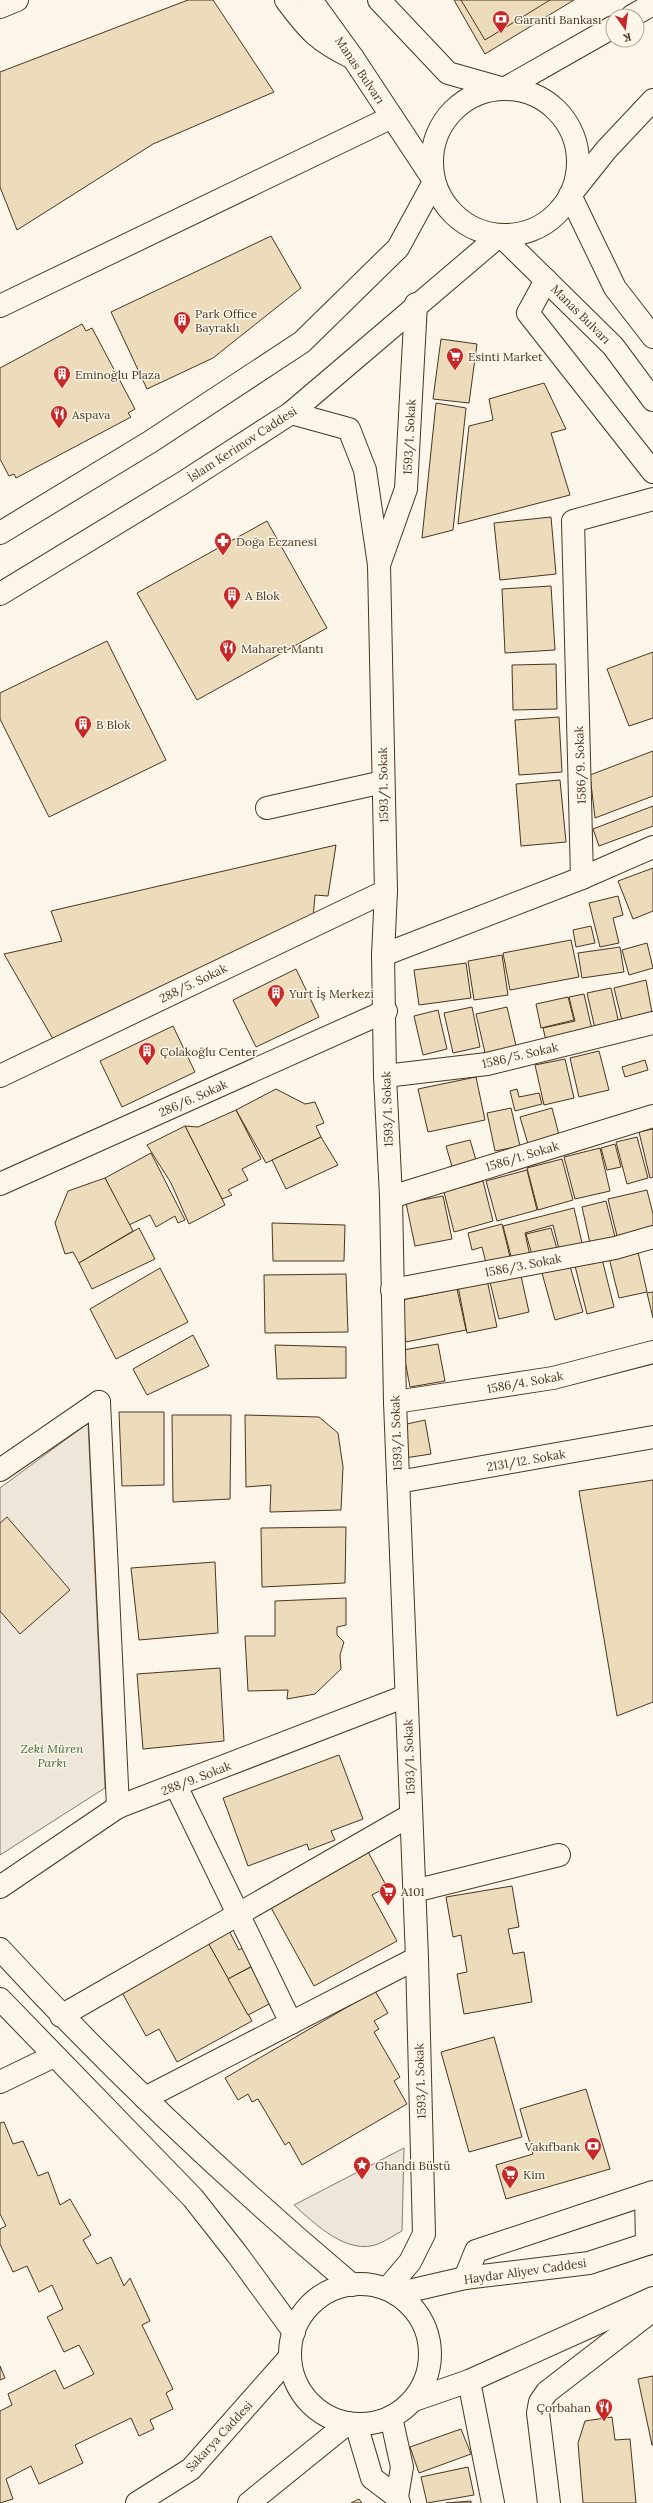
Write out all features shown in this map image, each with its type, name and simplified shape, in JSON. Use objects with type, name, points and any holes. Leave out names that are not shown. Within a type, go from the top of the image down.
[{"type":"street","points":[[0,7],[17,0]]},
{"type":"street","points":[[286,0],[305,25],[325,44],[353,58]]},
{"type":"street","name":"Manas Bulvarı","points":[[311,0],[353,58],[392,117],[434,182],[444,202],[459,219],[477,230],[500,235],[613,346],[653,400]]},
{"type":"street","points":[[378,0],[448,73],[504,89],[521,91],[541,99],[559,112],[571,131],[577,152],[578,169],[570,195],[615,288],[653,337]]},
{"type":"street","points":[[0,533],[150,442],[302,342],[398,248],[434,182],[432,155],[436,139],[446,120],[461,104],[479,94],[504,89],[605,32]]},
{"type":"street","points":[[500,235],[518,234],[542,225],[559,211],[606,150],[653,100]]},
{"type":"street","points":[[0,306],[392,117]]},
{"type":"street","name":"İslam Kerimov Caddesi","points":[[0,594],[180,484],[291,413],[416,304],[500,235]]},
{"type":"street","points":[[546,280],[528,313],[653,472]]},
{"type":"street","name":"1593/1. Sokak","points":[[379,565],[406,489],[416,304]]},
{"type":"street","name":"1593/1. Sokak","points":[[291,413],[350,429],[365,470],[379,565],[386,891],[383,955],[386,1011],[386,1076],[391,1197],[392,1290],[398,1482],[414,1892],[424,2234],[410,2262],[391,2292]]},
{"type":"street","name":"1586/9. Sokak","points":[[582,878],[573,521],[653,499]]},
{"type":"street","points":[[267,808],[383,782]]},
{"type":"street","points":[[383,955],[582,878],[653,847]]},
{"type":"street","name":"288/5. Sokak","points":[[0,1076],[386,891]]},
{"type":"street","name":"286/6. Sokak","points":[[0,1184],[386,1011]]},
{"type":"street","name":"1586/5. Sokak","points":[[386,1076],[487,1064],[653,1022]]},
{"type":"street","name":"1586/1. Sokak","points":[[391,1197],[653,1116]]},
{"type":"street","name":"1586/3. Sokak","points":[[392,1290],[615,1248],[653,1237]]},
{"type":"street","name":"1586/4. Sokak","points":[[396,1402],[553,1378],[653,1352]]},
{"type":"street","points":[[0,1470],[99,1402],[118,1807]]},
{"type":"street","name":"2131/12. Sokak","points":[[398,1482],[653,1437]]},
{"type":"street","name":"288/9. Sokak","points":[[0,1887],[118,1807],[176,1786],[406,1696]]},
{"type":"street","points":[[176,1786],[291,2023]]},
{"type":"street","points":[[61,2016],[411,1815]]},
{"type":"street","points":[[414,1892],[559,1855]]},
{"type":"street","points":[[0,1949],[61,2016],[145,2098],[314,2253],[352,2285]]},
{"type":"street","points":[[145,2098],[416,1958]]},
{"type":"street","points":[[0,1999],[193,2198],[237,2254],[294,2332]]},
{"type":"street","points":[[0,2082],[54,2056]]},
{"type":"street","points":[[465,2278],[476,2251],[649,2194],[650,2243]]},
{"type":"street","name":"Haydar Aliyev Caddesi","points":[[391,2292],[465,2278],[589,2263],[650,2243]]},
{"type":"street","points":[[414,2400],[425,2379],[430,2351],[427,2334],[420,2318],[410,2305],[391,2292],[364,2284],[352,2285],[329,2292],[314,2302],[302,2316],[294,2332],[290,2357],[298,2387],[307,2400],[319,2410],[333,2418],[352,2423],[371,2423],[391,2417],[414,2400],[469,2381],[653,2298]]},
{"type":"street","points":[[549,2503],[538,2413],[540,2402],[547,2392],[653,2310]]},
{"type":"street","name":"Sakarya Caddesi","points":[[137,2503],[191,2470],[290,2357]]},
{"type":"street","points":[[469,2381],[493,2503]]},
{"type":"street","points":[[391,2417],[402,2467],[398,2500]]},
{"type":"street","points":[[352,2423],[372,2478],[398,2500]]},
{"type":"street","points":[[248,2503],[352,2423]]},
{"type":"green space","name":"Zeki Müren Parkı","points":[[88,1423],[105,1788],[0,1855],[0,1488]]},
{"type":"green space","points":[[404,2148],[402,2231],[384,2241],[366,2247],[355,2246],[343,2242],[321,2228],[294,2205]]},
{"type":"building","points":[[188,0],[213,0],[274,92],[153,144],[17,230],[0,187],[0,72]]},
{"type":"building","points":[[454,0],[574,0],[485,54]]},
{"type":"building","points":[[461,0],[550,0],[485,40]]},
{"type":"building","name":"Park Office Bayraklı","points":[[271,236],[301,288],[213,358],[147,389],[111,312]]},
{"type":"building","name":"Eminoğlu Plaza","points":[[82,324],[86,331],[92,328],[135,409],[128,413],[131,417],[16,478],[14,474],[9,476],[0,459],[0,368]]},
{"type":"building","name":"Esinti Market","points":[[441,339],[477,344],[469,403],[433,399]]},
{"type":"building","points":[[544,383],[566,429],[551,433],[570,495],[458,524],[469,426],[493,420],[489,399]]},
{"type":"building","points":[[436,403],[466,408],[453,530],[422,538]]},
{"type":"building","points":[[551,517],[556,574],[500,580],[494,523]]},
{"type":"building","name":"A Blok","points":[[267,521],[327,628],[197,700],[137,593]]},
{"type":"building","points":[[551,586],[555,650],[505,653],[502,589]]},
{"type":"building","name":"B Blok","points":[[107,641],[166,760],[49,817],[0,719],[0,693]]},
{"type":"building","points":[[653,652],[653,718],[629,726],[607,669]]},
{"type":"building","points":[[556,664],[557,709],[513,710],[512,665]]},
{"type":"building","points":[[559,717],[562,772],[519,775],[515,720]]},
{"type":"building","points":[[653,751],[653,796],[595,818],[590,775]]},
{"type":"building","points":[[560,780],[566,842],[521,846],[516,784]]},
{"type":"building","points":[[653,806],[653,826],[599,846],[593,829]]},
{"type":"building","points":[[336,845],[328,896],[315,895],[313,918],[53,1039],[4,954],[62,941],[51,911]]},
{"type":"building","points":[[653,868],[653,911],[633,919],[618,881]]},
{"type":"building","points":[[618,896],[623,915],[613,918],[619,943],[600,947],[589,903]]},
{"type":"building","points":[[591,926],[595,943],[576,947],[573,930]]},
{"type":"building","points":[[571,940],[579,977],[510,990],[503,953]]},
{"type":"building","points":[[647,943],[653,968],[629,975],[622,950]]},
{"type":"building","points":[[620,947],[624,972],[582,978],[578,953]]},
{"type":"building","points":[[502,955],[508,995],[474,1000],[468,961]]},
{"type":"building","points":[[466,963],[471,998],[419,1005],[414,970]]},
{"type":"building","name":"Yurt İş Merkezi","points":[[296,969],[319,1017],[256,1047],[233,1000]]},
{"type":"building","points":[[646,980],[653,1018],[623,1025],[614,988]]},
{"type":"building","points":[[611,988],[620,1028],[596,1033],[587,993]]},
{"type":"building","points":[[584,994],[593,1034],[547,1045],[543,1028],[575,1021],[569,997]]},
{"type":"building","points":[[568,997],[574,1020],[541,1028],[536,1004]]},
{"type":"building","points":[[472,1007],[480,1047],[453,1053],[444,1013]]},
{"type":"building","points":[[507,1007],[517,1050],[486,1057],[476,1014]]},
{"type":"building","points":[[438,1010],[447,1049],[423,1055],[414,1016]]},
{"type":"building","name":"Çolakoğlu Center","points":[[173,1026],[195,1072],[122,1107],[100,1061]]},
{"type":"building","points":[[599,1051],[609,1090],[579,1097],[570,1058]]},
{"type":"building","points":[[565,1059],[574,1098],[544,1105],[535,1065]]},
{"type":"building","points":[[645,1060],[648,1070],[625,1077],[622,1067]]},
{"type":"building","points":[[476,1077],[485,1120],[428,1132],[418,1089]]},
{"type":"building","points":[[276,1089],[305,1104],[315,1102],[324,1123],[316,1126],[321,1137],[266,1163],[236,1110]]},
{"type":"building","points":[[517,1089],[519,1097],[539,1093],[542,1104],[515,1111],[510,1091]]},
{"type":"building","points":[[511,1108],[520,1146],[495,1151],[487,1113]]},
{"type":"building","points":[[552,1108],[559,1135],[528,1144],[520,1117]]},
{"type":"building","points":[[236,1110],[261,1159],[242,1169],[248,1180],[228,1190],[232,1195],[222,1199],[185,1126],[198,1127]]},
{"type":"building","points":[[185,1126],[225,1205],[189,1224],[171,1183],[147,1145]]},
{"type":"building","points":[[653,1129],[653,1177],[650,1178],[639,1132]]},
{"type":"building","points":[[321,1137],[338,1165],[286,1189],[272,1160]]},
{"type":"building","points":[[637,1137],[648,1178],[627,1184],[616,1142]]},
{"type":"building","points":[[470,1140],[476,1160],[453,1170],[446,1146]]},
{"type":"building","points":[[615,1144],[621,1167],[607,1170],[601,1148]]},
{"type":"building","points":[[600,1148],[610,1191],[575,1199],[564,1157]]},
{"type":"building","points":[[151,1153],[185,1220],[178,1223],[175,1216],[156,1227],[150,1215],[129,1225],[105,1178]]},
{"type":"building","points":[[562,1159],[573,1200],[538,1210],[527,1168]]},
{"type":"building","points":[[527,1170],[537,1210],[497,1221],[486,1181]]},
{"type":"building","points":[[105,1178],[133,1231],[79,1263],[73,1252],[65,1254],[55,1223],[68,1191]]},
{"type":"building","points":[[483,1181],[493,1221],[454,1232],[444,1192]]},
{"type":"building","points":[[647,1190],[653,1214],[653,1235],[619,1244],[608,1199]]},
{"type":"building","points":[[443,1196],[452,1239],[415,1246],[406,1203]]},
{"type":"building","points":[[606,1201],[615,1237],[590,1243],[582,1207]]},
{"type":"building","points":[[574,1208],[582,1243],[559,1249],[553,1225],[525,1233],[530,1256],[512,1260],[503,1226]]},
{"type":"building","points":[[272,1223],[345,1225],[344,1261],[273,1261]]},
{"type":"building","points":[[502,1224],[510,1257],[486,1263],[482,1247],[472,1250],[468,1233]]},
{"type":"building","points":[[139,1228],[155,1259],[92,1289],[79,1263]]},
{"type":"building","points":[[551,1228],[557,1249],[532,1255],[526,1234]]},
{"type":"building","points":[[638,1252],[647,1292],[619,1298],[609,1258]]},
{"type":"building","points":[[602,1259],[614,1307],[587,1314],[575,1266]]},
{"type":"building","points":[[570,1266],[583,1312],[555,1320],[542,1273]]},
{"type":"building","points":[[519,1267],[529,1312],[499,1319],[488,1274]]},
{"type":"building","points":[[160,1268],[188,1322],[116,1359],[90,1309]]},
{"type":"building","points":[[346,1274],[348,1332],[265,1333],[264,1275]]},
{"type":"building","points":[[486,1275],[497,1327],[467,1333],[457,1281]]},
{"type":"building","points":[[457,1289],[466,1330],[406,1342],[397,1301]]},
{"type":"building","points":[[653,1292],[653,1318],[647,1293]]},
{"type":"building","points":[[193,1335],[209,1366],[147,1395],[133,1369]]},
{"type":"building","points":[[438,1344],[445,1381],[410,1387],[403,1350]]},
{"type":"building","points":[[275,1345],[346,1347],[346,1378],[277,1379]]},
{"type":"building","points":[[119,1412],[164,1412],[164,1485],[122,1486]]},
{"type":"building","points":[[172,1415],[231,1415],[230,1499],[173,1502]]},
{"type":"building","points":[[245,1415],[319,1417],[338,1433],[343,1467],[341,1510],[270,1512],[271,1485],[246,1487]]},
{"type":"building","points":[[425,1420],[431,1454],[405,1458],[398,1426]]},
{"type":"building","points":[[653,1480],[653,1702],[617,1716],[579,1491]]},
{"type":"building","points":[[7,1517],[70,1590],[20,1634],[0,1611],[0,1523]]},
{"type":"building","points":[[346,1527],[345,1583],[262,1587],[261,1528]]},
{"type":"building","points":[[215,1562],[218,1633],[139,1640],[131,1568]]},
{"type":"building","points":[[346,1598],[346,1625],[337,1627],[337,1635],[344,1642],[340,1655],[341,1669],[315,1694],[287,1699],[288,1690],[248,1691],[245,1636],[275,1636],[275,1601]]},
{"type":"building","points":[[220,1668],[224,1741],[143,1749],[137,1674]]},
{"type":"building","points":[[339,1755],[363,1819],[331,1831],[335,1840],[309,1850],[307,1844],[248,1866],[223,1798]]},
{"type":"building","points":[[367,1850],[387,1887],[372,1895],[397,1941],[314,1986],[269,1904]]},
{"type":"building","points":[[512,1886],[519,1927],[508,1929],[513,1954],[524,1952],[532,2002],[464,2014],[457,1974],[467,1972],[461,1935],[453,1937],[446,1897]]},
{"type":"building","points":[[228,1929],[239,1950],[246,1946],[256,1964],[228,1979],[207,1941]]},
{"type":"building","points":[[207,1941],[252,2021],[177,2062],[159,2029],[146,2036],[120,1989]]},
{"type":"building","points":[[251,1967],[271,2003],[248,2015],[228,1979]]},
{"type":"building","points":[[375,1991],[388,2013],[374,2021],[379,2029],[374,2032],[400,2077],[394,2081],[407,2104],[302,2165],[289,2142],[285,2145],[258,2099],[252,2102],[248,2094],[238,2100],[225,2078]]},
{"type":"building","points":[[494,2037],[522,2137],[469,2152],[441,2052]]},
{"type":"building","points":[[586,2089],[610,2169],[506,2199],[496,2165],[533,2154],[520,2109]]},
{"type":"building","points":[[4,2122],[13,2144],[23,2141],[38,2176],[48,2172],[60,2205],[70,2199],[91,2235],[83,2240],[97,2264],[111,2257],[124,2286],[130,2278],[150,2321],[142,2325],[173,2389],[166,2393],[173,2409],[150,2420],[154,2429],[139,2436],[131,2418],[75,2445],[83,2463],[39,2484],[31,2466],[6,2479],[13,2499],[0,2503],[0,2411],[12,2405],[8,2394],[55,2370],[64,2389],[94,2374],[79,2345],[64,2352],[47,2317],[63,2309],[52,2285],[39,2292],[27,2266],[13,2272],[0,2244],[0,2229],[6,2226],[0,2214],[0,2123]]},
{"type":"building","points":[[0,2366],[5,2378],[0,2380]]},
{"type":"building","points":[[653,2376],[653,2445],[652,2445],[638,2379]]},
{"type":"building","points":[[612,2417],[615,2440],[630,2439],[636,2503],[583,2503],[578,2443],[585,2421]]},
{"type":"building","points":[[461,2429],[471,2454],[419,2473],[410,2447]]},
{"type":"building","points":[[468,2467],[474,2495],[427,2503],[421,2477]]},
{"type":"building","points":[[359,2499],[362,2503],[351,2503]]},
{"type":"building","points":[[471,2501],[471,2503],[446,2503]]},
{"type":"place","name":"Garanti Bankası","points":[[501,34]]},
{"type":"place","name":"Park Office Bayraklı","points":[[182,335]]},
{"type":"place","name":"Esinti Market","points":[[455,371]]},
{"type":"place","name":"Eminoğlu Plaza","points":[[62,389]]},
{"type":"place","name":"Aspava","points":[[59,429]]},
{"type":"place","name":"Doğa Eczanesi","points":[[223,556]]},
{"type":"place","name":"A Blok","points":[[232,610]]},
{"type":"place","name":"Maharet Mantı","points":[[228,663]]},
{"type":"place","name":"B Blok","points":[[83,739]]},
{"type":"place","name":"Yurt İş Merkezi","points":[[276,1008]]},
{"type":"place","name":"Çolakoğlu Center","points":[[147,1066]]},
{"type":"place","name":"A101","points":[[388,1906]]},
{"type":"place","name":"Vakıfbank","points":[[593,2161]]},
{"type":"place","name":"Ghandi Büstü","points":[[362,2180]]},
{"type":"place","name":"Kim","points":[[510,2189]]},
{"type":"place","name":"Çorbahan","points":[[604,2422]]}]
